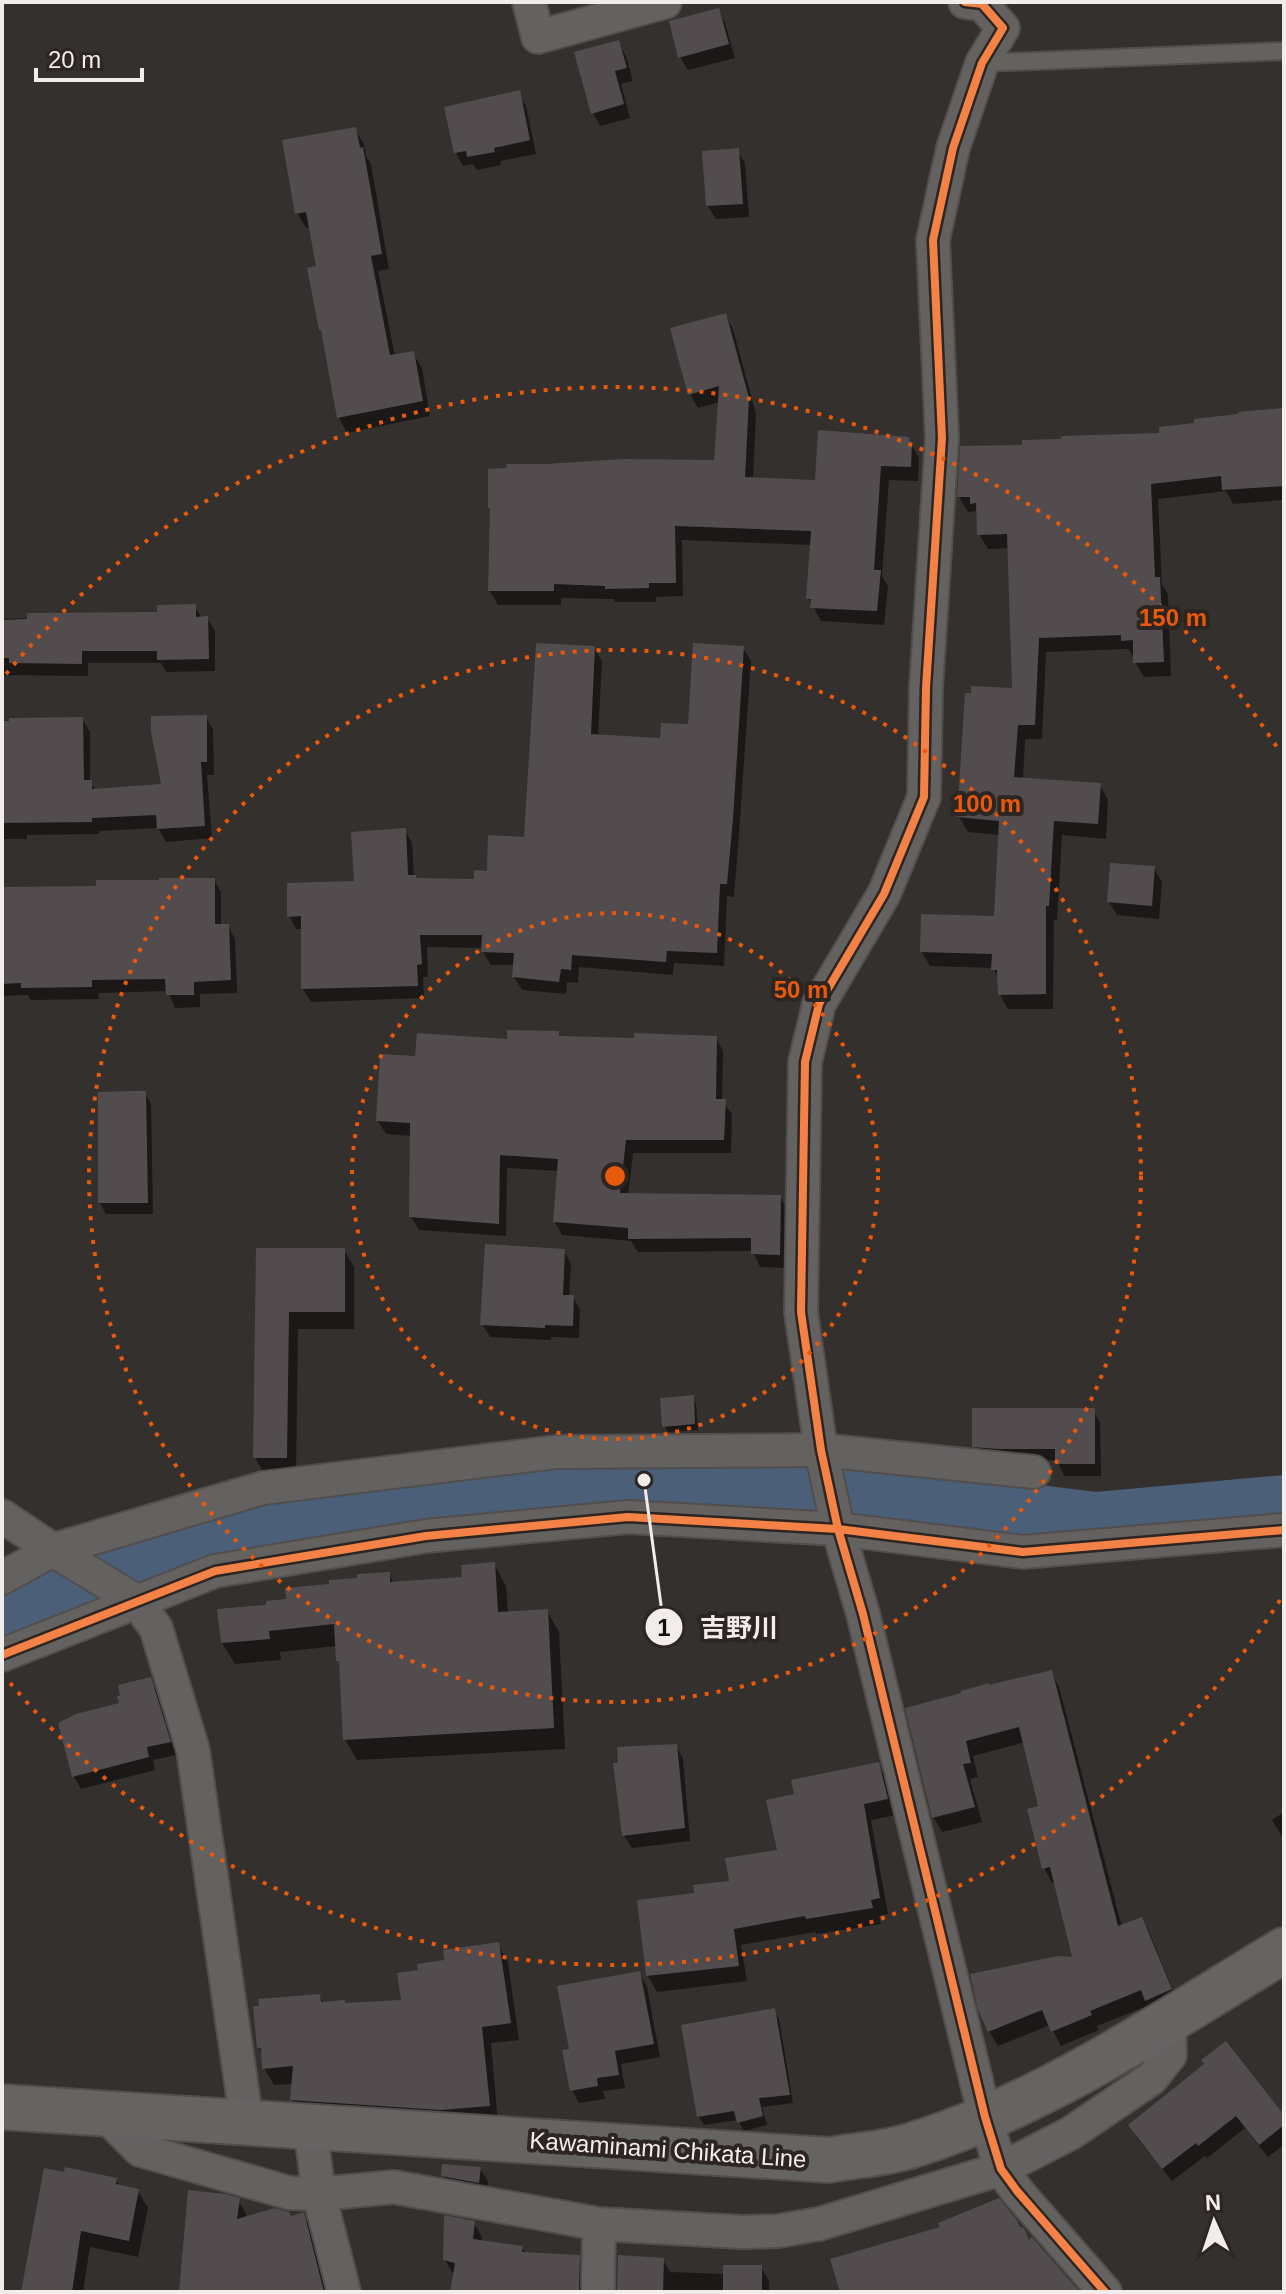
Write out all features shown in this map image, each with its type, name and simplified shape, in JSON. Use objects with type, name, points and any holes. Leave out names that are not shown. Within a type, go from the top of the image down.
[{"type":"main road","name":"Kawaminami Chikata Line","points":[[2,2107],[829,2160],[910,2146],[1070,2079],[1284,1950]]},
{"type":"street","points":[[529,2],[538,37],[665,2]]},
{"type":"street","points":[[965,2],[982,4],[1003,28],[982,63],[953,148],[933,240],[942,438],[926,688],[924,797],[884,894],[819,1004],[805,1062],[801,1312],[821,1450],[838,1529],[863,1614],[985,2117],[1001,2169],[1105,2292]]},
{"type":"street","points":[[2,1578],[61,1555],[263,1488],[556,1452],[821,1450],[1034,1472]]},
{"type":"street","points":[[2,1516],[127,1596],[156,1628],[193,1750],[247,2124]]},
{"type":"street","points":[[2,1655],[127,1596],[215,1571],[426,1536],[628,1517],[838,1529],[1023,1552],[1284,1530]]},
{"type":"street","points":[[104,2114],[140,2150],[290,2193],[319,2194],[394,2187],[599,2224],[778,2231],[819,2224],[1001,2169],[1071,2133],[1152,2078],[1170,2055],[1169,2020]]},
{"type":"street","points":[[310,2127],[319,2194],[344,2292]]},
{"type":"street","points":[[598,2292],[599,2224]]},
{"type":"lane","points":[[982,63],[1284,51]]},
{"type":"building","points":[[719,8],[729,44],[678,58],[669,21]]},
{"type":"building","points":[[619,40],[627,68],[615,71],[624,104],[591,114],[574,52]]},
{"type":"building","points":[[520,90],[530,140],[494,148],[495,152],[467,157],[466,151],[454,153],[444,107]]},
{"type":"building","points":[[356,127],[360,148],[363,147],[382,254],[371,256],[390,355],[414,351],[423,401],[337,418],[307,268],[316,266],[306,212],[295,214],[282,140]]},
{"type":"building","points":[[739,148],[743,204],[706,206],[702,151]]},
{"type":"building","points":[[726,313],[749,398],[745,477],[815,480],[818,430],[909,437],[912,442],[911,467],[881,466],[874,570],[881,570],[877,611],[810,608],[811,599],[806,599],[811,531],[675,526],[676,583],[649,583],[649,588],[605,589],[605,586],[554,584],[554,591],[488,591],[488,469],[506,468],[507,464],[623,459],[714,460],[719,386],[688,395],[670,328]]},
{"type":"building","points":[[1284,408],[1284,486],[1222,490],[1221,476],[1151,484],[1155,577],[1160,577],[1164,662],[1133,663],[1133,640],[1121,641],[1121,635],[1039,638],[1035,725],[1018,725],[1014,777],[1101,783],[1098,824],[1054,821],[1049,906],[1046,906],[1046,994],[998,995],[997,970],[991,970],[992,954],[920,952],[921,914],[994,916],[999,821],[957,817],[965,693],[971,693],[971,686],[1012,688],[1007,534],[977,535],[976,503],[970,504],[970,497],[957,497],[960,446],[1022,445],[1022,440],[1061,439],[1061,436],[1159,433],[1159,427],[1194,423],[1194,419]]},
{"type":"building","points":[[196,604],[196,617],[208,616],[209,659],[157,660],[157,651],[82,651],[82,664],[9,663],[9,658],[2,658],[2,620],[27,619],[27,613],[157,612],[157,605]]},
{"type":"building","points":[[536,643],[595,646],[591,734],[660,738],[661,723],[688,724],[693,643],[744,646],[733,819],[727,884],[720,884],[717,953],[667,951],[666,962],[572,955],[571,970],[561,969],[559,982],[512,977],[514,953],[481,952],[482,935],[420,935],[422,964],[417,965],[418,986],[301,989],[301,916],[287,917],[287,883],[354,881],[351,832],[406,828],[408,875],[416,875],[416,878],[474,879],[474,870],[487,871],[488,835],[524,837]]},
{"type":"building","points":[[207,715],[207,762],[201,762],[205,826],[157,829],[156,815],[92,818],[92,822],[2,823],[2,721],[9,721],[9,718],[83,717],[84,780],[92,780],[92,789],[161,784],[151,716]]},
{"type":"building","points":[[1110,863],[1155,866],[1152,906],[1107,902]]},
{"type":"building","points":[[215,878],[215,924],[229,924],[231,980],[194,982],[194,995],[166,995],[165,979],[92,980],[92,987],[21,988],[21,983],[2,984],[2,887],[96,886],[96,880]]},
{"type":"building","points":[[507,1030],[559,1031],[559,1036],[634,1038],[634,1033],[717,1036],[716,1099],[726,1099],[724,1140],[626,1140],[620,1193],[781,1195],[780,1255],[751,1254],[751,1238],[628,1239],[628,1228],[553,1222],[558,1159],[500,1155],[499,1224],[409,1217],[410,1123],[376,1121],[380,1054],[415,1056],[417,1033],[507,1039]]},
{"type":"building","points":[[146,1091],[148,1203],[98,1203],[98,1092]]},
{"type":"building","points":[[485,1244],[565,1249],[563,1295],[574,1295],[573,1326],[480,1325]]},
{"type":"building","points":[[256,1248],[345,1248],[345,1312],[289,1312],[287,1458],[253,1458]]},
{"type":"building","points":[[694,1395],[695,1424],[662,1427],[660,1398]]},
{"type":"building","points":[[972,1408],[1095,1408],[1095,1464],[1055,1464],[1055,1449],[972,1447]]},
{"type":"building","points":[[495,1562],[498,1612],[548,1609],[554,1728],[343,1740],[334,1624],[269,1631],[270,1639],[221,1643],[217,1609],[266,1605],[266,1601],[286,1599],[285,1588],[329,1584],[329,1580],[357,1578],[357,1574],[390,1572],[390,1582],[462,1577],[461,1565]]},
{"type":"building","points":[[1052,1670],[1118,1926],[1142,1917],[1172,1989],[1145,2001],[1141,1990],[1090,2011],[1092,2015],[1051,2032],[1042,2010],[988,2032],[978,2010],[970,1974],[1058,1956],[1072,1957],[1050,1867],[1042,1869],[1027,1809],[1038,1806],[1019,1727],[966,1741],[971,1763],[963,1764],[975,1807],[932,1818],[905,1708],[989,1683]]},
{"type":"building","points":[[151,1677],[171,1742],[147,1747],[149,1757],[72,1777],[58,1723],[76,1714],[119,1703],[118,1685]]},
{"type":"building","points":[[677,1744],[685,1828],[622,1836],[613,1763],[618,1763],[617,1747]]},
{"type":"building","points":[[879,1762],[888,1799],[864,1804],[880,1898],[871,1900],[873,1908],[734,1929],[739,1966],[646,1976],[637,1900],[694,1893],[693,1885],[729,1881],[725,1858],[777,1850],[766,1800],[794,1794],[791,1780]]},
{"type":"building","points":[[499,1942],[511,2023],[482,2027],[490,2106],[441,2110],[290,2100],[293,2066],[262,2069],[253,2006],[259,2006],[258,1999],[320,1994],[321,2002],[401,2000],[397,1973],[418,1970],[417,1964],[444,1960],[443,1950]]},
{"type":"building","points":[[640,1971],[654,2044],[615,2051],[619,2075],[597,2078],[598,2086],[570,2091],[562,2050],[569,2049],[557,1986]]},
{"type":"building","points":[[775,2008],[790,2095],[759,2098],[763,2116],[737,2123],[734,2111],[697,2117],[681,2025]]},
{"type":"building","points":[[1226,2041],[1284,2115],[1284,2125],[1259,2145],[1236,2116],[1162,2169],[1128,2125],[1204,2064],[1201,2060]]},
{"type":"building","points":[[442,2164],[481,2167],[479,2183],[441,2176]]},
{"type":"building","points":[[65,2167],[117,2178],[116,2184],[139,2189],[129,2241],[81,2231],[72,2292],[21,2292],[44,2168],[64,2172]]},
{"type":"building","points":[[188,2190],[240,2198],[237,2219],[275,2208],[289,2212],[291,2216],[304,2212],[324,2292],[179,2292]]},
{"type":"building","points":[[999,2198],[1020,2227],[1024,2228],[1029,2240],[1032,2237],[1080,2292],[840,2292],[830,2259],[940,2227],[938,2223]]},
{"type":"building","points":[[444,2215],[475,2221],[473,2239],[523,2246],[522,2252],[580,2255],[579,2292],[450,2292],[455,2263],[443,2260]]},
{"type":"building","points":[[618,2255],[664,2258],[663,2292],[617,2292]]},
{"type":"building","points":[[723,2265],[762,2265],[762,2292],[723,2292]]},
{"type":"waterway","points":[[2,1615],[125,1558],[203,1535],[380,1508],[644,1480],[786,1486],[1095,1524],[1284,1507]]},
{"type":"cycle path","points":[[965,2],[982,4],[1003,28],[982,63],[953,148],[933,240],[942,438],[926,688],[924,797],[884,894],[819,1004],[805,1062],[801,1312],[821,1450],[838,1529],[863,1614],[985,2117],[1001,2169],[1105,2292]]},
{"type":"cycle path","points":[[2,1655],[215,1571],[426,1536],[628,1517],[838,1529],[1023,1552],[1284,1530]]},
{"type":"place","name":"吉野川","points":[[644,1480]]}]
